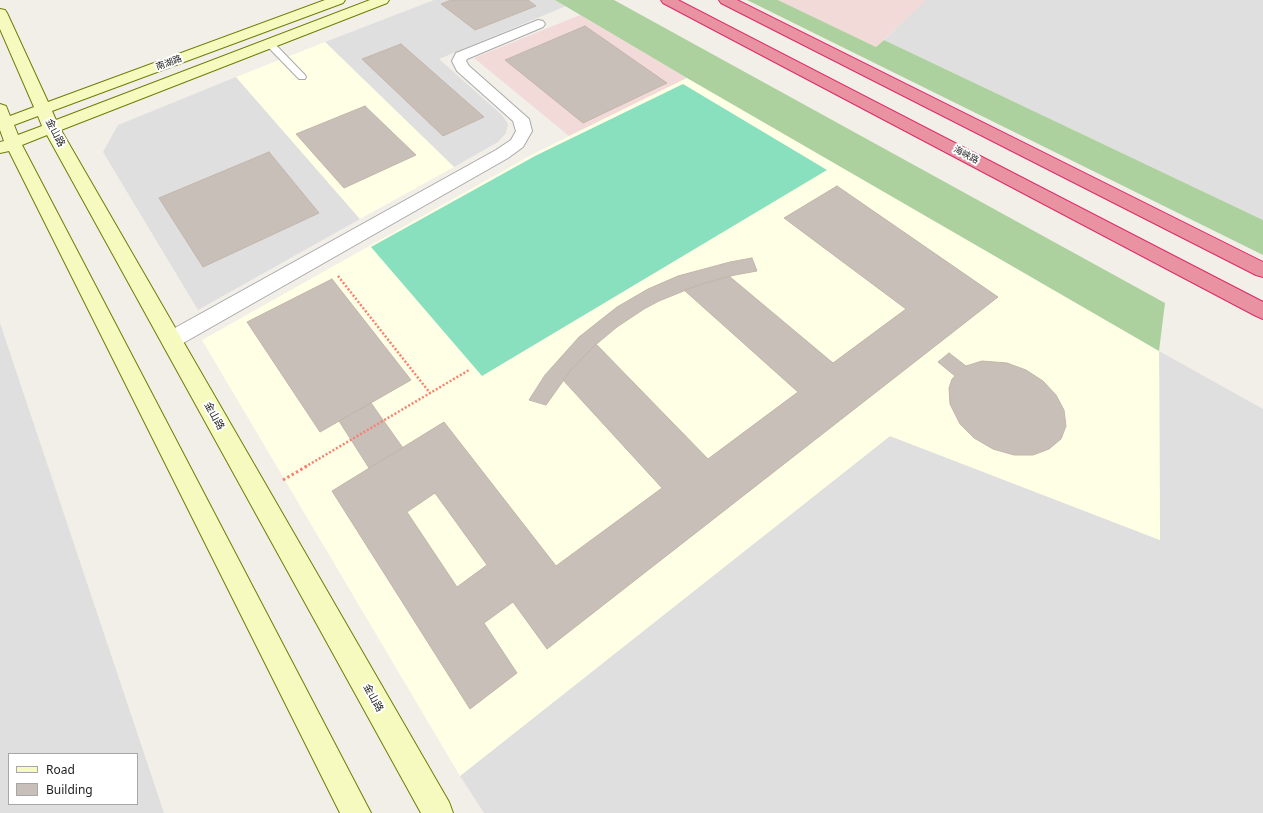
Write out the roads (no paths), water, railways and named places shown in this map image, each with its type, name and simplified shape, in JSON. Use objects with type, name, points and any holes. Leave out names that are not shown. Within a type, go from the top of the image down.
[{"type":"highway","name":"海峡路","points":[[668,0],[1263,311]]},
{"type":"highway","points":[[726,0],[1263,270]]},
{"type":"main road","name":"南湖路","points":[[4,130],[47,119],[338,0]]},
{"type":"main road","points":[[356,813],[4,130],[47,119],[270,44],[382,0]]},
{"type":"main road","name":"金山路","points":[[0,13],[47,119],[438,813]]},
{"type":"street","points":[[171,340],[502,154],[517,143],[524,131],[521,119],[462,68],[458,61],[461,56],[538,24]]},
{"type":"lane","points":[[270,44],[302,77]]}]
